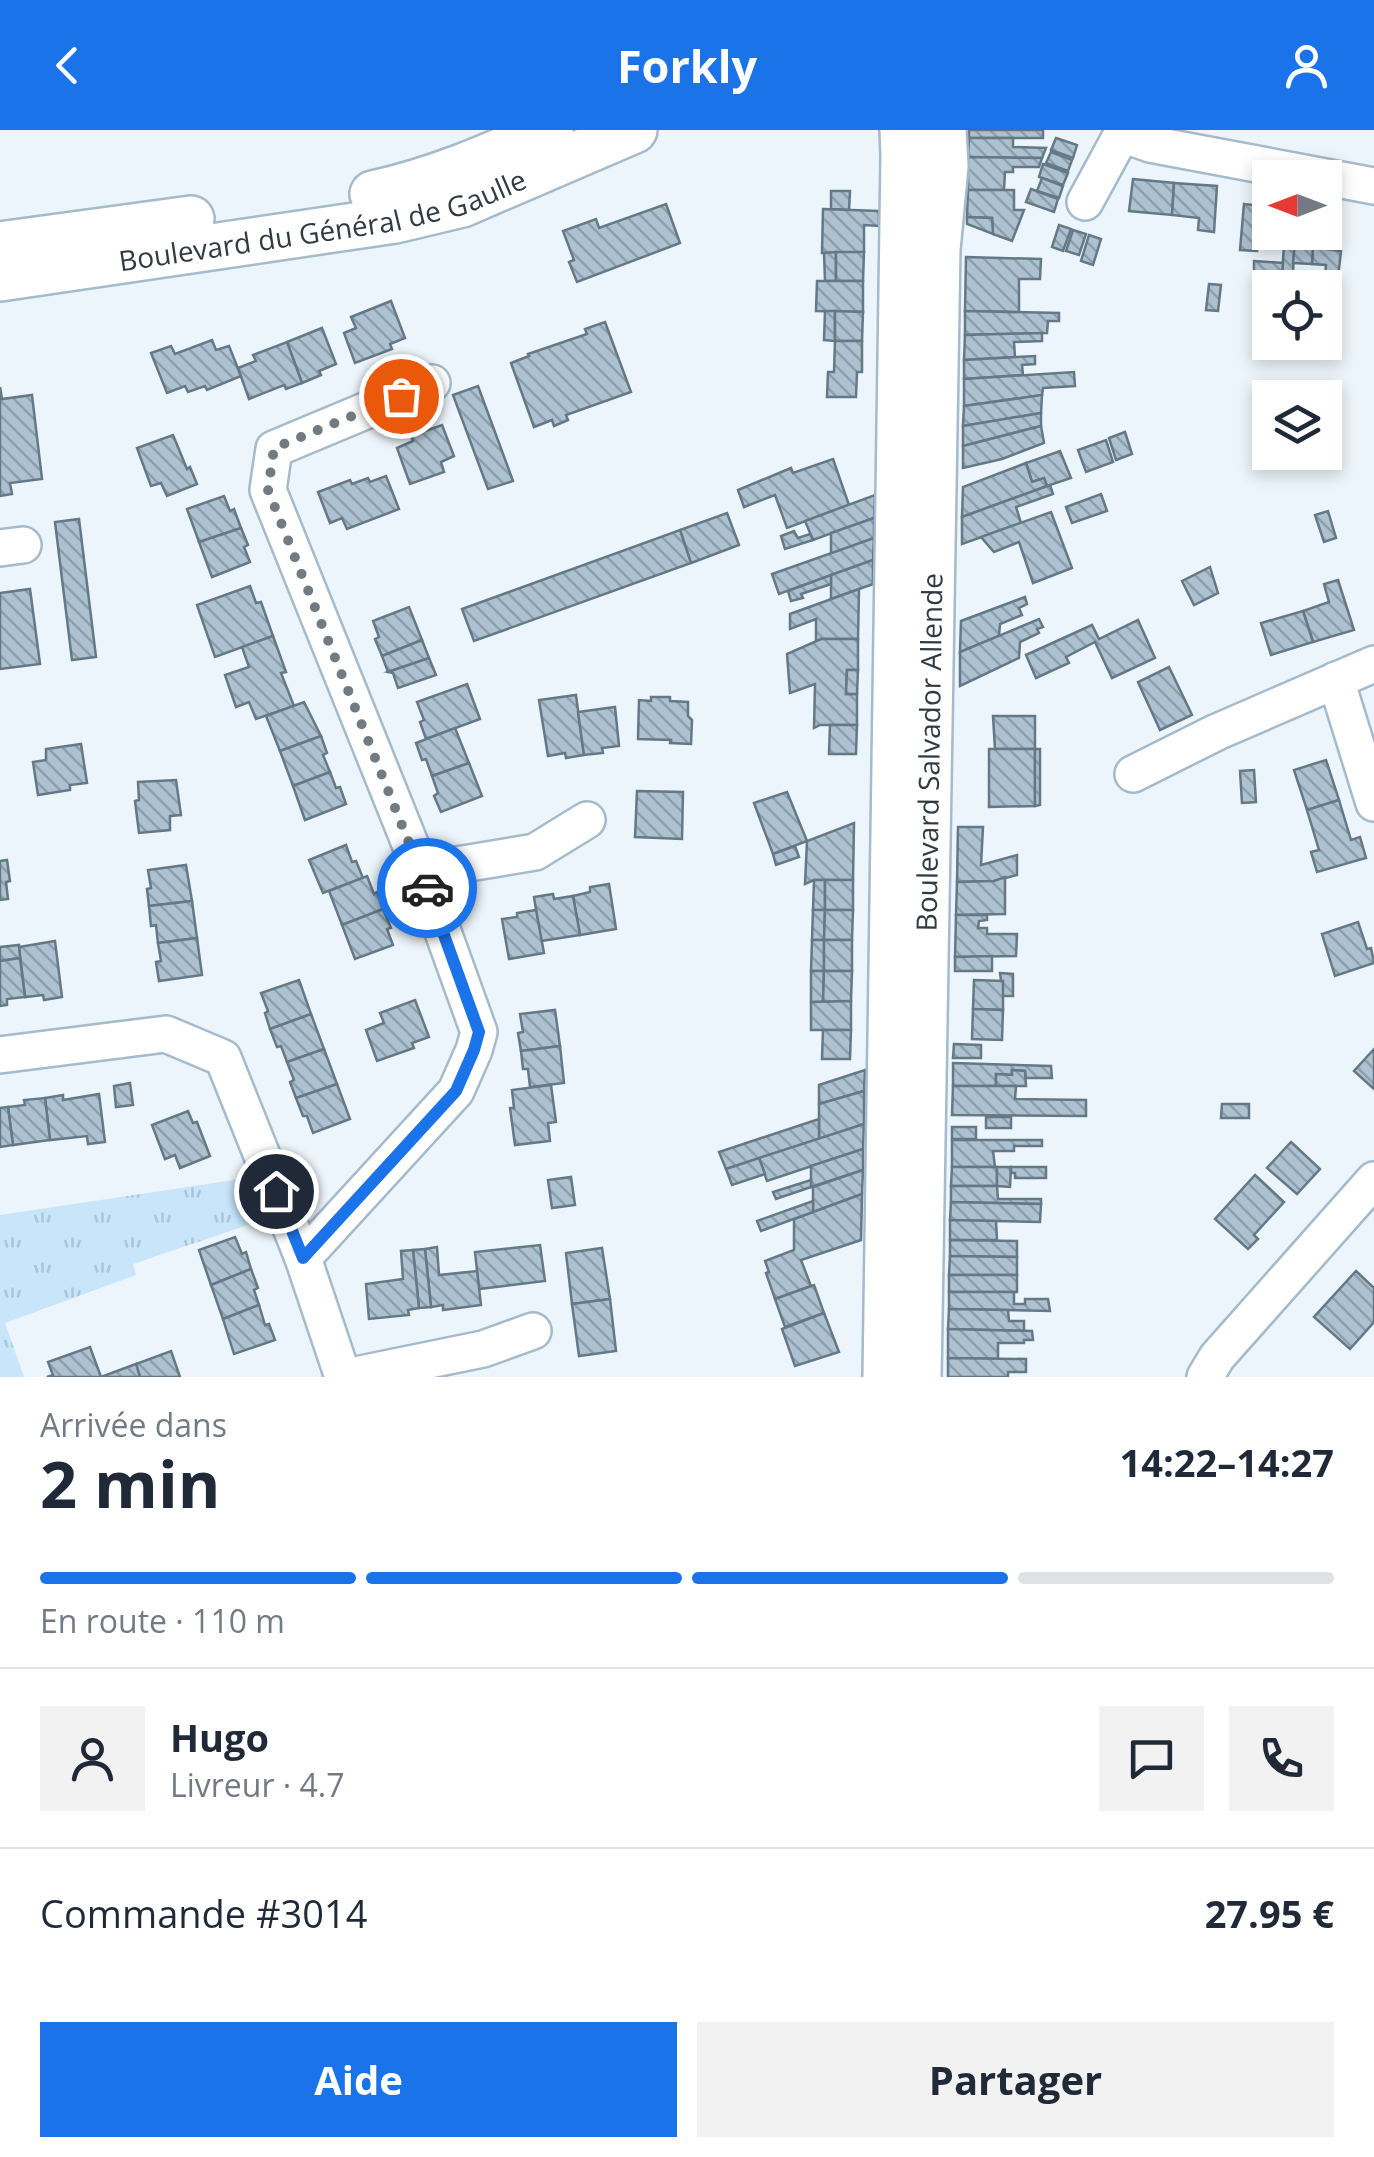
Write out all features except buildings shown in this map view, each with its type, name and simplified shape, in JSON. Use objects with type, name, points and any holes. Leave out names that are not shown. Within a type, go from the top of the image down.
[{"type":"main road","name":"Boulevard du Général de Gaulle","points":[[0,245],[374,194],[456,171],[550,130]]},
{"type":"main road","name":"Boulevard du Général de Gaulle","points":[[0,278],[395,220],[462,204],[634,130]]},
{"type":"main road","name":"Boulevard Salvador Allende","points":[[886,1377],[903,130]]},
{"type":"main road","name":"Boulevard Salvador Allende","points":[[918,1377],[937,268],[944,130]]},
{"type":"street","points":[[902,1377],[925,130]]},
{"type":"street","points":[[1085,202],[1122,134],[1150,144],[1374,186]]},
{"type":"street","points":[[303,1258],[456,1091],[479,1032],[421,871],[268,490],[274,448],[432,383]]},
{"type":"street","points":[[1133,774],[1217,732],[1374,664]]},
{"type":"street","points":[[1336,680],[1374,803]]},
{"type":"street","points":[[421,871],[535,852],[587,820]]},
{"type":"street","points":[[0,1055],[166,1034],[222,1058],[303,1258],[345,1377],[483,1349],[533,1332]]},
{"type":"street","points":[[1205,1377],[1217,1357],[1374,1180]]},
{"type":"green space","points":[[241,1179],[251,1224],[133,1264],[136,1275],[5,1323],[24,1377],[0,1377],[0,1215]]},
{"type":"way so far","points":[[401,396],[274,448],[268,490],[427,888]]},
{"type":"route","points":[[276,1191],[303,1258],[456,1091],[479,1032],[427,888]]}]
